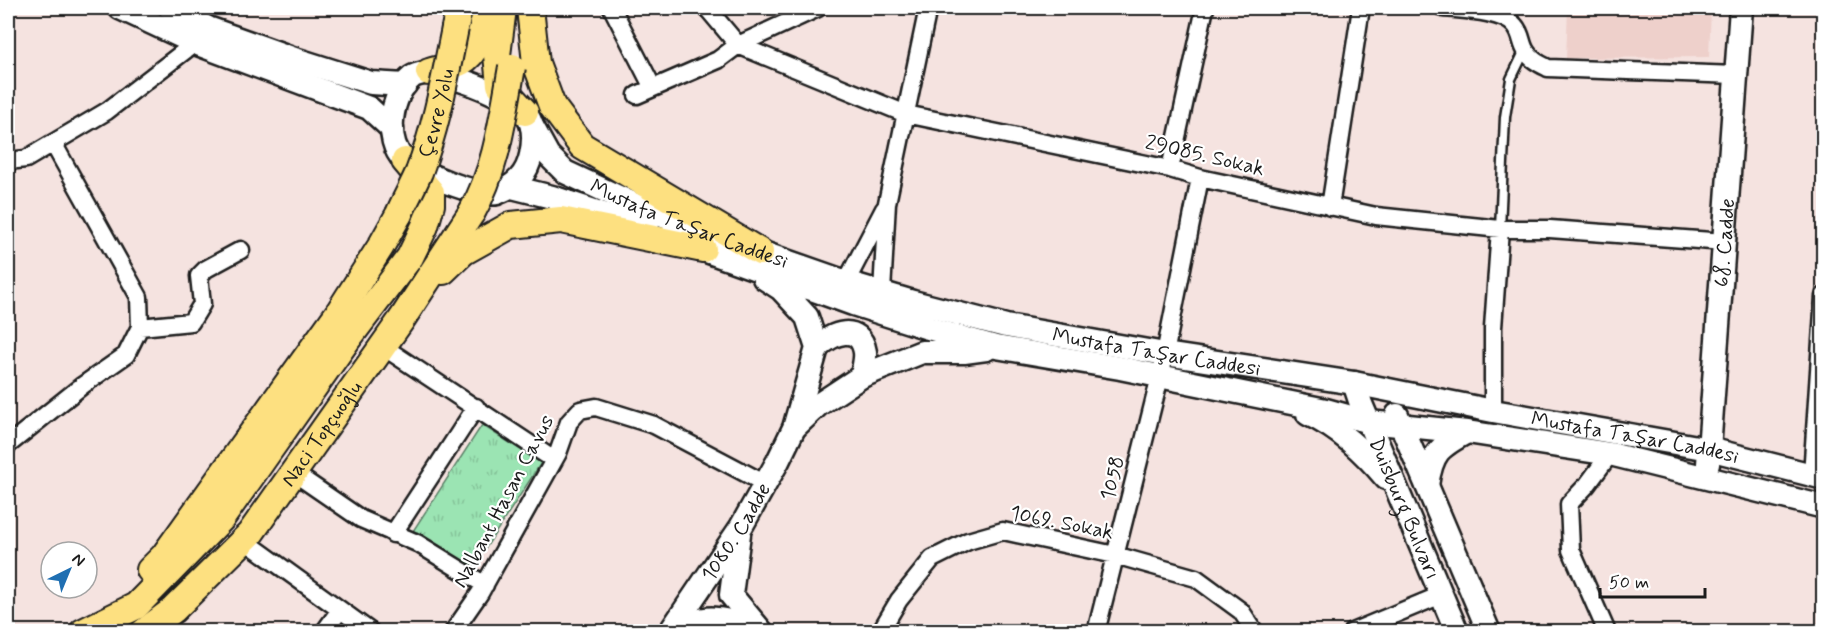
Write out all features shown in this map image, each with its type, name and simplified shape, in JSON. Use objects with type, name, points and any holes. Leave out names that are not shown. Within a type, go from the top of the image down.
[{"type":"main road","points":[[120,8],[202,35],[371,83],[405,86]]},
{"type":"main road","points":[[170,8],[202,35],[369,108],[392,129]]},
{"type":"main road","points":[[83,632],[136,606],[215,526],[347,340],[410,257],[425,226],[431,205],[430,192],[397,150],[392,136],[393,114],[400,92],[412,76],[462,62],[470,55],[481,37],[487,8]]},
{"type":"main road","points":[[215,570],[242,524],[301,444],[450,218],[472,196],[502,191],[529,165],[534,140],[528,119],[500,85],[497,55],[503,8]]},
{"type":"main road","name":"Naci Topçuoğlu","points":[[144,632],[173,610],[244,540],[382,346],[472,212],[479,199],[496,149],[512,67],[519,8]]},
{"type":"main road","points":[[530,8],[536,63],[552,106],[582,146],[751,258],[807,317],[817,348],[794,428]]},
{"type":"main road","name":"68. Cadde","points":[[1707,479],[1741,8]]},
{"type":"main road","name":"Çevre Yolu","points":[[77,632],[129,590],[164,556],[339,312],[381,246],[418,174],[430,141],[441,100],[457,18]]},
{"type":"main road","points":[[429,72],[460,78],[491,90],[528,119]]},
{"type":"main road","name":"Mustafa Taşar Caddesi","points":[[528,119],[548,155],[565,172],[853,304],[928,328],[1001,348],[1120,368],[1162,367],[1354,383],[1493,411],[1709,449],[1818,477]]},
{"type":"main road","points":[[405,161],[459,187],[502,191]]},
{"type":"main road","name":"Mustafa Taşar Caddesi","points":[[502,191],[594,211],[703,249],[751,258],[846,282],[1285,402],[1369,422],[1467,432],[1610,454],[1824,507]]},
{"type":"main road","points":[[420,291],[464,252],[512,225],[561,220],[703,249]]},
{"type":"main road","points":[[817,348],[834,335],[853,334],[861,342],[865,352],[862,376]]},
{"type":"main road","points":[[794,428],[818,405],[862,376],[922,352],[964,352],[1001,348]]},
{"type":"main road","name":"Duisburg Bulvarı","points":[[1354,383],[1457,632]]},
{"type":"main road","name":"Duisburg Bulvarı","points":[[1397,393],[1395,410],[1489,632]]},
{"type":"main road","points":[[1285,402],[1326,423],[1348,438],[1373,462],[1398,492]]},
{"type":"main road","name":"1080. Cadde","points":[[672,632],[741,527],[794,428]]},
{"type":"main road","points":[[1427,485],[1430,467],[1442,446],[1467,432]]},
{"type":"main road","points":[[741,527],[731,595],[761,631]]},
{"type":"main road","points":[[672,632],[691,621],[717,618],[761,631]]},
{"type":"street","points":[[612,8],[653,88]]},
{"type":"street","points":[[637,95],[718,60],[738,45],[818,8]]},
{"type":"street","points":[[882,292],[887,203],[928,8]]},
{"type":"street","points":[[1170,170],[1205,8]]},
{"type":"street","points":[[1330,207],[1361,8]]},
{"type":"street","points":[[1453,8],[1501,16],[1515,25],[1523,40],[1525,50],[1534,61],[1548,68],[1736,75]]},
{"type":"street","name":"29085. Sokak","points":[[713,9],[738,45],[906,114],[1376,216],[1500,229],[1550,229],[1725,242]]},
{"type":"street","points":[[8,161],[26,159],[107,111],[202,35]]},
{"type":"street","points":[[8,445],[83,385],[126,355],[140,327],[139,297],[54,143]]},
{"type":"street","name":"1058","points":[[1096,632],[1162,367],[1200,178]]},
{"type":"street","points":[[846,282],[887,203]]},
{"type":"street","points":[[1493,411],[1493,328],[1500,229]]},
{"type":"street","points":[[140,327],[191,322],[202,304],[199,276],[206,269],[241,250]]},
{"type":"street","points":[[1818,477],[1824,296]]},
{"type":"street","points":[[382,346],[554,460]]},
{"type":"street","points":[[393,534],[476,407]]},
{"type":"street","name":"Nalbant Hasan Cavus","points":[[453,632],[485,585],[554,460],[569,422],[580,410],[596,407],[654,425],[764,483]]},
{"type":"street","points":[[1607,632],[1571,550],[1569,504],[1587,485],[1610,454]]},
{"type":"street","points":[[294,472],[361,519],[417,543],[485,585]]},
{"type":"street","name":"1069. Sokak","points":[[880,632],[899,600],[932,559],[968,541],[1003,531],[1115,555],[1196,579],[1241,611],[1255,632]]},
{"type":"street","points":[[244,540],[371,632]]},
{"type":"street","points":[[1352,632],[1442,595]]},
{"type":"street","points":[[324,632],[340,610]]},
{"type":"lane","points":[[1500,229],[1505,117],[1511,79],[1525,50]]},
{"type":"shaded area","points":[[1568,8],[1711,8],[1709,57],[1566,58]]},
{"type":"green space","points":[[482,425],[541,463],[472,569],[413,531]]}]
